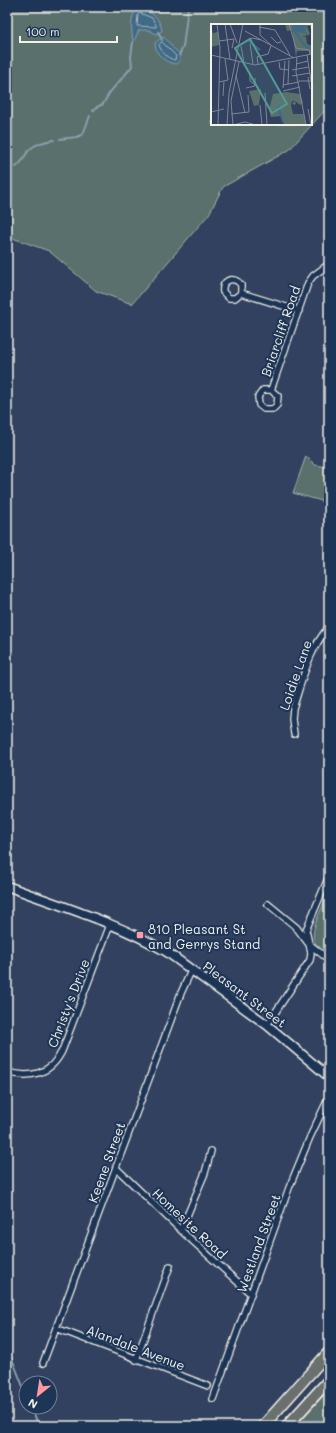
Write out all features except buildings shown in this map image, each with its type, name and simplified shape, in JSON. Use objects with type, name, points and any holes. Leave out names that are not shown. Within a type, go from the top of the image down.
[{"type":"highway","points":[[263,1426],[272,1414],[329,1352]]},
{"type":"highway","points":[[287,1426],[329,1380]]},
{"type":"highway","points":[[295,1426],[312,1399]]},
{"type":"highway","points":[[255,1426],[272,1414]]},
{"type":"main road","name":"Pleasant Street","points":[[7,886],[110,924],[157,946],[192,969],[267,1025],[329,1077]]},
{"type":"street","name":"Briarcliff Road","points":[[271,390],[308,283],[313,276],[329,264]]},
{"type":"street","points":[[241,293],[299,311]]},
{"type":"street","name":"Loidie Lane","points":[[294,734],[292,719],[293,708],[316,646],[329,627]]},
{"type":"street","points":[[267,1025],[310,960],[311,953],[306,930],[329,876]]},
{"type":"street","points":[[268,904],[296,927],[308,943],[329,960]]},
{"type":"street","name":"Christy's Drive","points":[[7,1072],[24,1075],[36,1073],[49,1068],[58,1059],[110,924]]},
{"type":"street","name":"Keene Street","points":[[43,1364],[180,993],[192,969]]},
{"type":"street","name":"Westland Street","points":[[213,1399],[289,1188],[310,1137],[329,1097]]},
{"type":"street","points":[[181,1230],[205,1173],[211,1151]]},
{"type":"street","name":"Homesite Road","points":[[116,1168],[251,1294]]},
{"type":"street","points":[[136,1360],[170,1266]]},
{"type":"street","name":"Alandale Avenue","points":[[56,1328],[136,1360],[208,1386]]},
{"type":"green space","points":[[7,7],[329,7],[329,106],[312,125],[312,24],[211,24],[211,125],[312,125],[289,150],[223,187],[209,214],[132,304],[96,291],[49,251],[7,236]]},
{"type":"green space","points":[[306,456],[315,465],[329,467],[329,503],[293,493]]},
{"type":"green space","points":[[329,893],[329,956],[316,945],[313,935],[318,916]]},
{"type":"green space","points":[[329,1390],[329,1426],[295,1426]]},
{"type":"water","points":[[137,9],[151,13],[159,22],[162,31],[156,34],[149,30],[139,30],[133,43],[132,21],[134,12]]},
{"type":"water","points":[[163,37],[175,50],[180,53],[180,59],[177,64],[173,64],[165,60],[157,51],[155,43]]},
{"type":"waterway","points":[[179,55],[183,47],[188,7]]},
{"type":"waterway","points":[[158,32],[162,40]]},
{"type":"waterway","points":[[93,111],[103,104],[110,92],[132,66],[131,57],[133,42]]},
{"type":"waterway","points":[[60,139],[77,137],[83,134],[90,116]]},
{"type":"waterway","points":[[16,167],[21,163],[32,147],[54,140]]},
{"type":"waterway","points":[[7,201],[7,212]]},
{"type":"waterway","points":[[7,1346],[18,1375]]},
{"type":"waterway","points":[[34,1415],[39,1426]]},
{"type":"place","name":"810 Pleasant St and Gerrys Stand","points":[[140,935]]}]
